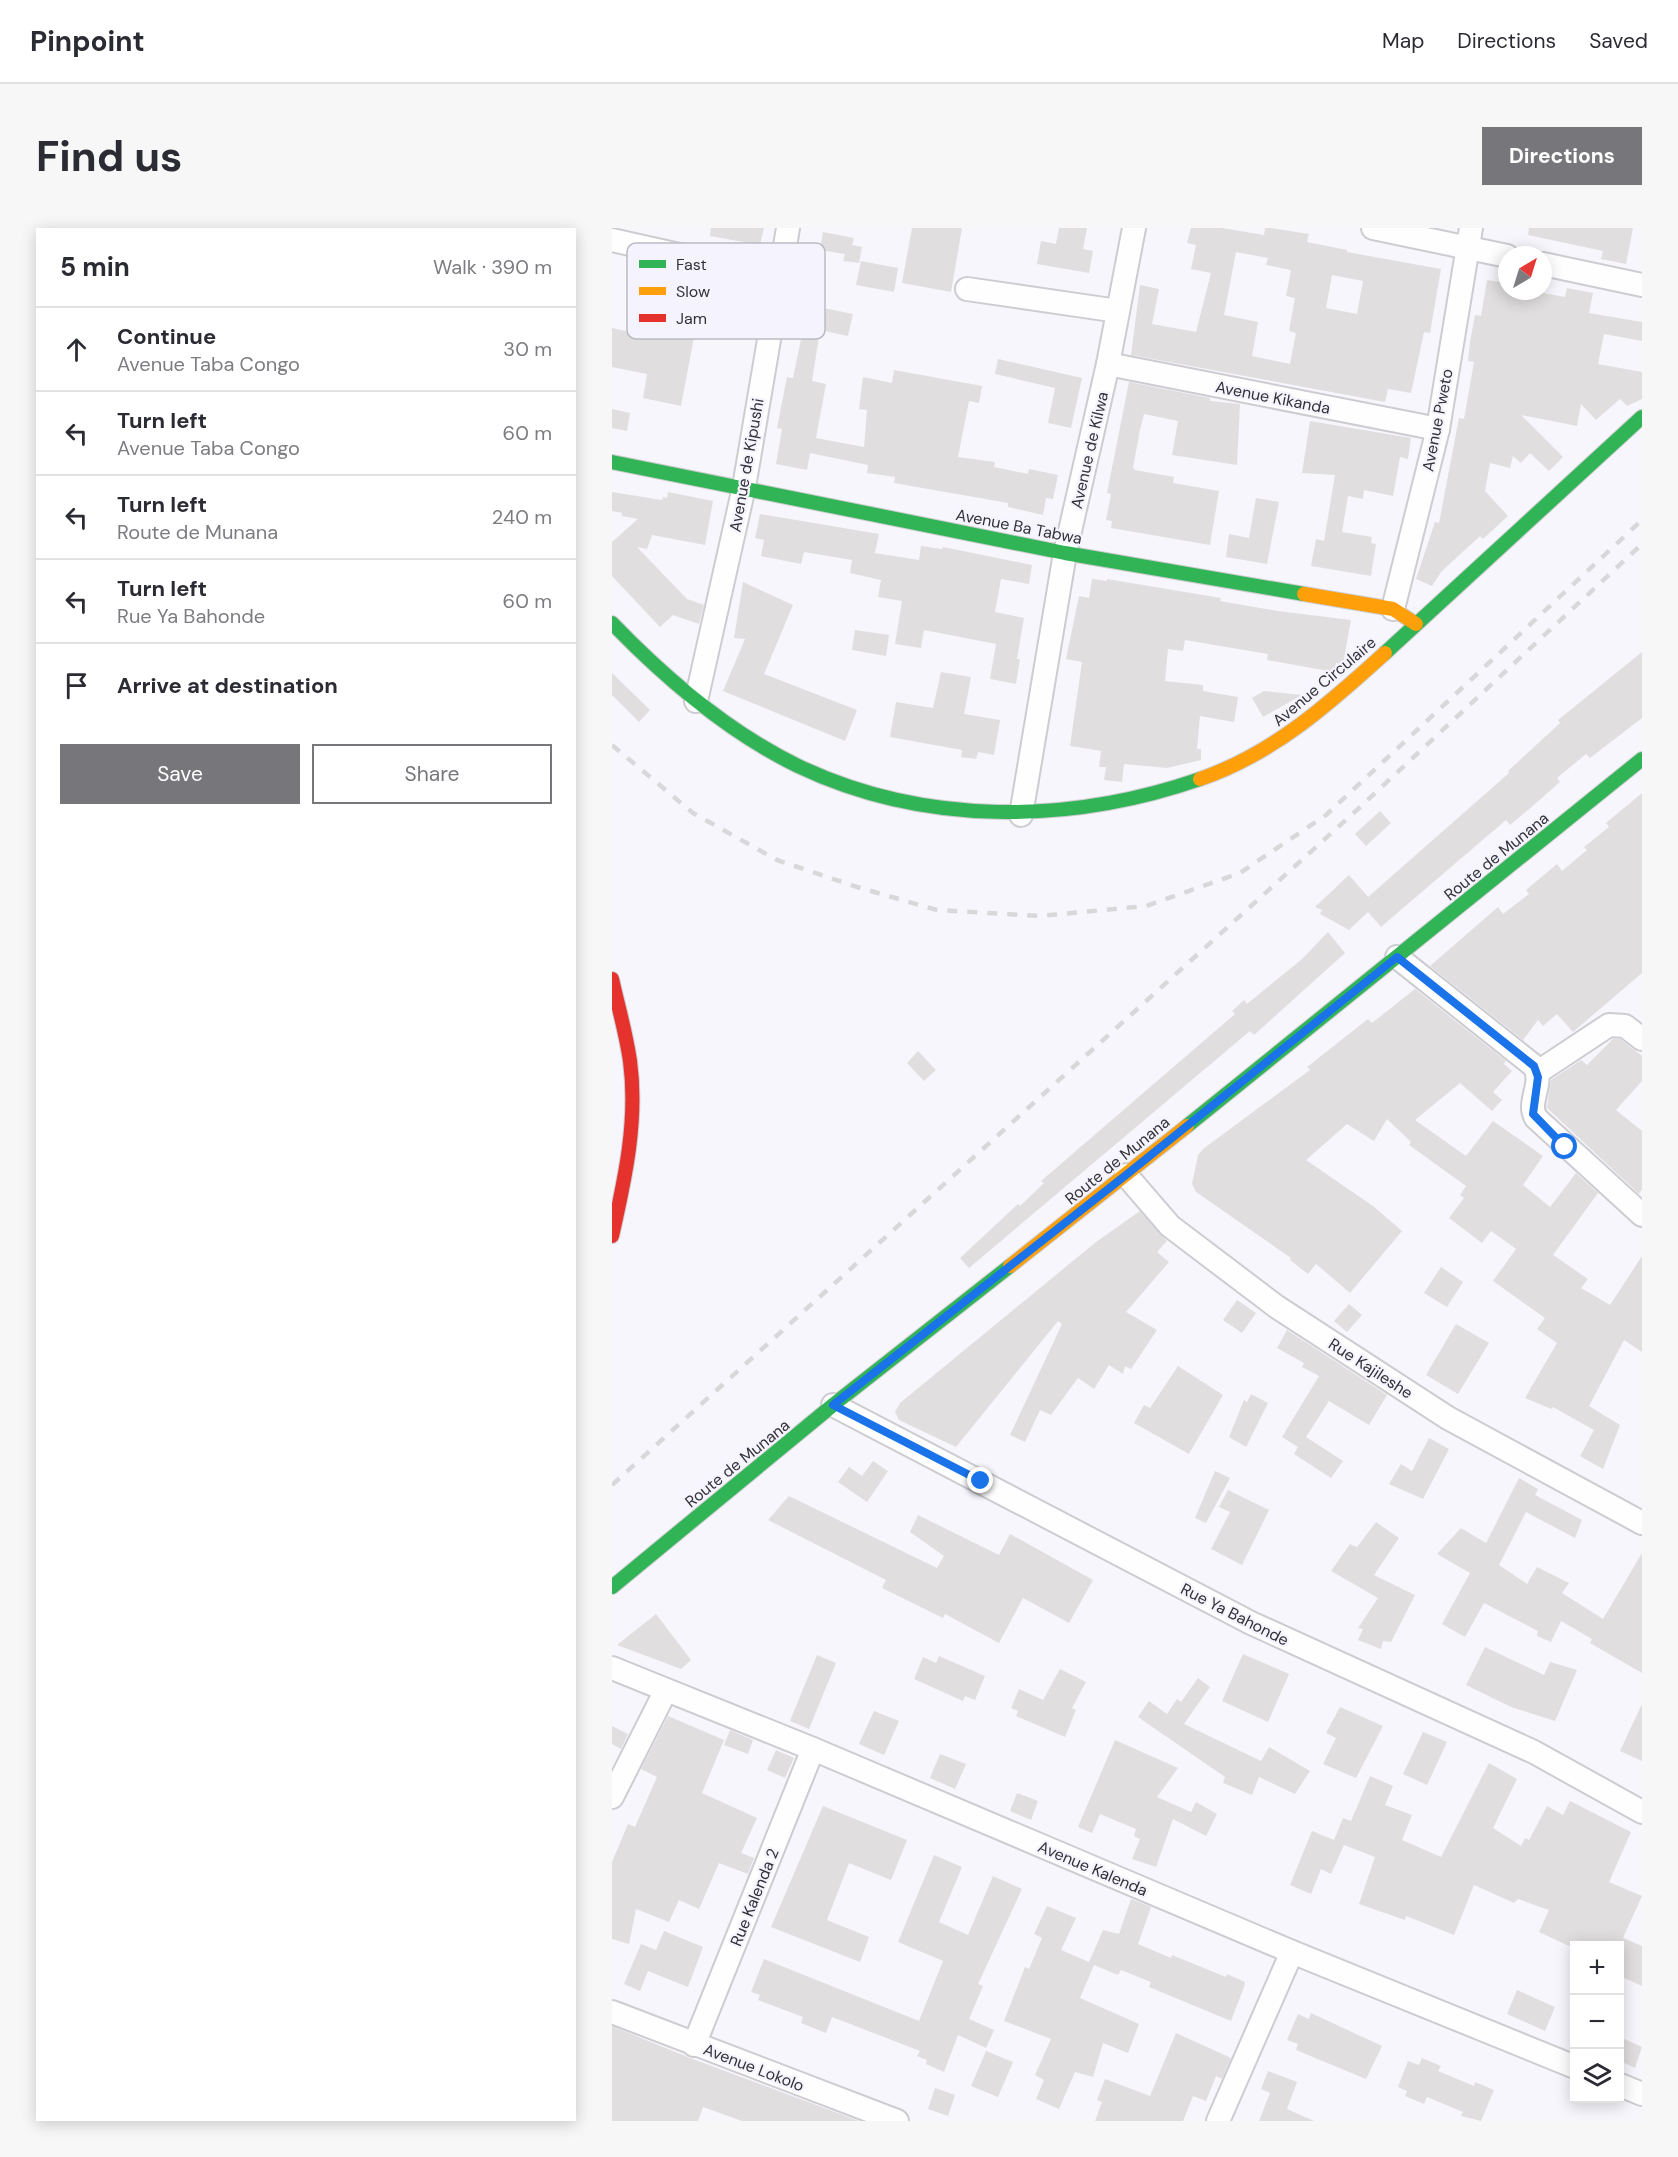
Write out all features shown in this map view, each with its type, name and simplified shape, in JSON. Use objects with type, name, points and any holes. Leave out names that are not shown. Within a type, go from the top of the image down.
[{"type":"street","name":"Avenue de Kipushi","points":[[785,243],[788,228]]},
{"type":"street","name":"Avenue de Kilwa","points":[[1021,814],[1065,553],[1108,364],[1134,228]]},
{"type":"street","points":[[1373,228],[1469,238],[1498,252]]},
{"type":"street","name":"Avenue Pweto","points":[[1393,609],[1438,429],[1469,238]]},
{"type":"street","points":[[612,240],[627,243]]},
{"type":"street","points":[[1552,266],[1642,285]]},
{"type":"street","points":[[967,289],[1118,311]]},
{"type":"street","name":"Avenue de Kipushi","points":[[696,701],[744,487],[768,339]]},
{"type":"street","name":"Avenue Kikanda","points":[[1108,364],[1438,429]]},
{"type":"street","name":"Avenue Circulaire","points":[[612,623],[633,646],[696,701],[764,746],[823,778],[920,807],[1021,814],[1121,803],[1191,783],[1264,750],[1326,705],[1642,417]]},
{"type":"street","name":"Avenue Ba Tabwa","points":[[612,462],[1065,553],[1393,609],[1416,624]]},
{"type":"street","name":"Route de Munana","points":[[612,1587],[833,1405],[1126,1175],[1642,759]]},
{"type":"street","points":[[1397,957],[1528,1060],[1538,1072]]},
{"type":"street","points":[[612,979],[629,1052],[633,1104],[626,1173],[612,1236]]},
{"type":"street","points":[[1642,1039],[1625,1026],[1609,1024],[1538,1072],[1532,1110],[1536,1118],[1642,1215]]},
{"type":"street","name":"Rue Kajileshe","points":[[1126,1175],[1170,1226],[1277,1307],[1448,1418],[1642,1523]]},
{"type":"street","name":"Rue Ya Bahonde","points":[[833,1405],[1251,1623],[1534,1752],[1642,1812]]},
{"type":"street","name":"Avenue Kalenda","points":[[612,1668],[813,1749],[1292,1952],[1570,2065]]},
{"type":"street","points":[[612,1797],[666,1690]]},
{"type":"street","name":"Rue Kalenda 2","points":[[694,2044],[813,1749]]},
{"type":"street","points":[[1218,2121],[1292,1952]]},
{"type":"street","name":"Avenue Lokolo","points":[[612,2012],[897,2121]]},
{"type":"street","points":[[1624,2087],[1642,2094]]},
{"type":"building","points":[[711,228],[764,228],[760,243],[710,236]]},
{"type":"building","points":[[912,228],[962,228],[951,292],[902,283]]},
{"type":"building","points":[[1059,228],[1087,228],[1083,249],[1093,251],[1089,273],[1037,264],[1041,241],[1056,244]]},
{"type":"building","points":[[1191,228],[1222,228],[1264,235],[1265,228],[1271,228],[1309,234],[1307,242],[1347,250],[1347,252],[1441,269],[1430,333],[1424,332],[1411,393],[1388,389],[1385,402],[1131,355],[1140,285],[1159,289],[1152,324],[1196,332],[1211,273],[1191,269],[1196,245],[1187,243]],"holes":[[[1236,252],[1268,258],[1266,265],[1291,270],[1286,296],[1295,298],[1289,331],[1296,333],[1290,364],[1252,356],[1258,322],[1224,315]],[[1332,275],[1363,281],[1357,314],[1326,308]]]},
{"type":"building","points":[[1529,228],[1633,228],[1626,264],[1601,259],[1603,251],[1528,235]]},
{"type":"building","points":[[823,232],[854,238],[852,245],[862,247],[859,263],[843,261],[845,254],[825,251],[825,243],[821,243]]},
{"type":"building","points":[[861,261],[898,268],[894,292],[856,285]]},
{"type":"building","points":[[1487,280],[1498,282],[1498,300],[1552,300],[1552,295],[1565,297],[1567,288],[1593,293],[1589,313],[1642,322],[1642,341],[1604,334],[1598,364],[1642,372],[1642,399],[1627,406],[1620,399],[1596,420],[1581,404],[1577,426],[1521,415],[1563,457],[1549,471],[1530,453],[1521,463],[1513,456],[1510,468],[1490,463],[1485,491],[1508,516],[1483,539],[1480,536],[1441,572],[1432,586],[1416,579],[1435,522],[1439,523],[1459,418],[1464,419],[1474,362],[1468,361],[1475,315],[1481,316]]},
{"type":"building","points":[[825,308],[853,314],[848,336],[825,331]]},
{"type":"building","points":[[612,328],[627,331],[627,339],[694,339],[681,406],[643,398],[647,374],[612,367]]},
{"type":"building","points":[[801,339],[819,339],[812,381],[826,384],[816,438],[864,447],[867,410],[859,409],[863,377],[892,383],[894,370],[982,386],[979,403],[969,401],[958,457],[995,462],[994,467],[1028,474],[1029,469],[1058,475],[1053,499],[1046,498],[1043,515],[1008,507],[1008,503],[894,483],[895,477],[867,473],[868,465],[810,453],[807,470],[776,464],[782,429],[777,428],[787,377],[793,378]]},
{"type":"building","points":[[998,359],[1082,378],[1071,428],[1048,423],[1055,388],[995,374]]},
{"type":"building","points":[[1129,382],[1210,398],[1210,401],[1240,404],[1237,465],[1172,455],[1178,421],[1144,414],[1140,430],[1133,467],[1135,470],[1174,477],[1173,483],[1219,491],[1210,545],[1111,528],[1112,521],[1106,520],[1111,494],[1107,493]]},
{"type":"building","points":[[612,409],[630,413],[627,431],[612,428]]},
{"type":"building","points":[[1310,421],[1411,438],[1408,459],[1400,457],[1393,496],[1364,490],[1363,499],[1348,496],[1342,532],[1372,537],[1371,543],[1376,544],[1371,576],[1311,566],[1316,539],[1324,541],[1335,475],[1302,473]]},
{"type":"building","points":[[612,492],[662,500],[663,497],[667,498],[668,492],[713,501],[705,545],[652,535],[647,549],[637,547],[687,599],[704,605],[699,624],[673,615],[660,627],[612,576],[612,542],[638,519],[622,516],[622,513],[612,511]]},
{"type":"building","points":[[1256,498],[1279,502],[1267,564],[1226,557],[1229,534],[1249,538]]},
{"type":"building","points":[[760,514],[879,534],[875,553],[919,560],[921,546],[942,549],[943,547],[1032,565],[1029,584],[1001,579],[995,612],[1024,618],[1017,659],[1020,659],[1016,684],[990,679],[996,644],[924,630],[921,648],[895,644],[902,601],[878,597],[881,580],[850,573],[852,560],[804,552],[801,564],[761,556],[764,540],[755,538]]},
{"type":"building","points":[[1092,579],[1107,581],[1107,579],[1221,598],[1220,601],[1278,611],[1351,620],[1343,664],[1336,663],[1334,672],[1267,660],[1268,654],[1185,640],[1183,651],[1168,649],[1165,681],[1203,685],[1203,691],[1238,697],[1234,722],[1200,716],[1197,749],[1201,749],[1201,760],[1167,768],[1124,764],[1122,782],[1104,780],[1106,767],[1099,767],[1101,751],[1070,746],[1082,662],[1066,659],[1079,596],[1089,598]]},
{"type":"building","points":[[743,582],[793,605],[764,674],[857,710],[845,741],[723,691],[745,639],[734,638]]},
{"type":"building","points":[[855,630],[889,635],[886,656],[852,650]]},
{"type":"building","points":[[1642,652],[1642,718],[1590,758],[1586,754],[1557,778],[1560,782],[1535,804],[1510,825],[1506,820],[1381,927],[1368,912],[1349,930],[1320,914],[1322,910],[1315,907],[1349,875],[1368,897],[1509,773],[1508,771],[1560,723],[1558,720]]},
{"type":"building","points":[[941,672],[971,677],[964,714],[1000,720],[994,755],[978,752],[976,759],[961,757],[962,750],[890,737],[896,702],[933,708]]},
{"type":"building","points":[[612,673],[650,710],[639,722],[612,695]]},
{"type":"building","points":[[1264,691],[1302,695],[1263,717],[1252,698]]},
{"type":"building","points":[[1642,793],[1642,973],[1573,1032],[1557,1014],[1543,1026],[1538,1020],[1523,1040],[1430,966],[1498,907],[1503,914],[1529,894],[1526,890],[1557,864],[1562,871],[1587,850],[1584,847],[1609,827],[1606,823]]},
{"type":"building","points":[[1380,811],[1391,823],[1366,846],[1355,834]]},
{"type":"building","points":[[1328,932],[1345,953],[1254,1035],[1250,1031],[969,1268],[960,1258],[1018,1204],[1020,1206],[1044,1183],[1041,1181],[1235,1014],[1232,1011],[1244,1000],[1247,1004],[1302,959]]},
{"type":"building","points":[[1415,989],[1506,1061],[1504,1064],[1512,1071],[1493,1092],[1502,1100],[1492,1111],[1460,1083],[1415,1120],[1466,1156],[1493,1121],[1543,1156],[1523,1185],[1550,1207],[1576,1173],[1598,1193],[1553,1255],[1588,1279],[1581,1288],[1610,1305],[1642,1256],[1642,1352],[1624,1340],[1589,1406],[1620,1425],[1603,1469],[1580,1456],[1594,1430],[1553,1407],[1551,1409],[1525,1398],[1557,1343],[1537,1329],[1545,1318],[1493,1281],[1516,1249],[1491,1231],[1482,1243],[1449,1218],[1464,1198],[1460,1195],[1466,1186],[1409,1145],[1411,1142],[1387,1119],[1374,1141],[1347,1124],[1306,1160],[1373,1206],[1402,1231],[1350,1293],[1316,1264],[1308,1274],[1290,1260],[1291,1258],[1196,1192],[1192,1184],[1198,1155],[1203,1149],[1310,1070],[1307,1067],[1368,1019],[1372,1023]]},
{"type":"building","points":[[1613,1039],[1620,1039],[1642,1056],[1642,1081],[1616,1110],[1642,1131],[1642,1189],[1639,1194],[1547,1108],[1551,1080],[1581,1060],[1587,1065]]},
{"type":"building","points":[[918,1051],[936,1070],[924,1081],[907,1063]]},
{"type":"building","points":[[1140,1211],[1167,1241],[1157,1252],[1169,1262],[1126,1312],[1157,1330],[1131,1369],[1125,1366],[1123,1374],[1109,1365],[1094,1389],[1078,1378],[1051,1415],[1040,1410],[1025,1442],[1010,1435],[1062,1324],[1058,1321],[956,1447],[899,1420],[895,1412],[900,1403],[1096,1242]]},
{"type":"building","points":[[1441,1267],[1463,1282],[1447,1307],[1424,1293]]},
{"type":"building","points":[[1237,1300],[1256,1313],[1242,1333],[1223,1320]]},
{"type":"building","points":[[1349,1304],[1362,1315],[1347,1332],[1334,1321]]},
{"type":"building","points":[[1456,1324],[1489,1343],[1458,1394],[1426,1375]]},
{"type":"building","points":[[1287,1330],[1387,1395],[1369,1425],[1329,1401],[1306,1437],[1343,1461],[1331,1478],[1294,1454],[1298,1447],[1282,1437],[1319,1376],[1302,1367],[1304,1363],[1277,1348]]},
{"type":"building","points":[[1178,1366],[1223,1395],[1189,1454],[1134,1423],[1144,1405],[1150,1408]]},
{"type":"building","points":[[1251,1394],[1268,1403],[1246,1447],[1229,1437],[1244,1400],[1247,1402]]},
{"type":"building","points":[[1429,1438],[1449,1449],[1423,1499],[1389,1484],[1401,1464],[1412,1471]]},
{"type":"building","points":[[873,1461],[888,1471],[867,1502],[838,1482],[849,1467],[862,1476]]},
{"type":"building","points":[[1215,1471],[1230,1478],[1206,1523],[1195,1518]]},
{"type":"building","points":[[1519,1478],[1538,1489],[1535,1495],[1582,1520],[1575,1538],[1526,1512],[1499,1565],[1527,1584],[1537,1567],[1569,1583],[1562,1593],[1603,1619],[1642,1553],[1642,1673],[1590,1643],[1592,1639],[1561,1621],[1551,1642],[1537,1636],[1538,1631],[1484,1603],[1465,1637],[1442,1624],[1470,1573],[1437,1554],[1461,1528],[1486,1543]]},
{"type":"building","points":[[1228,1490],[1269,1510],[1242,1565],[1211,1549],[1230,1512],[1219,1507]]},
{"type":"building","points":[[789,1496],[937,1568],[944,1556],[910,1532],[918,1515],[999,1555],[1010,1534],[1093,1580],[1069,1623],[1023,1598],[999,1643],[945,1614],[943,1618],[882,1588],[886,1580],[768,1520]]},
{"type":"building","points":[[1376,1522],[1399,1538],[1374,1575],[1415,1595],[1391,1642],[1383,1641],[1381,1649],[1358,1640],[1363,1629],[1358,1628],[1378,1598],[1331,1571],[1350,1544],[1357,1547]]},
{"type":"building","points":[[656,1614],[691,1660],[681,1669],[617,1645]]},
{"type":"building","points":[[1485,1647],[1544,1675],[1550,1662],[1577,1670],[1555,1721],[1511,1707],[1466,1685]]},
{"type":"building","points":[[1243,1654],[1289,1674],[1268,1722],[1222,1701]]},
{"type":"building","points":[[817,1655],[836,1663],[809,1729],[790,1721]]},
{"type":"building","points":[[939,1656],[985,1676],[975,1700],[965,1696],[963,1701],[914,1679],[923,1657],[936,1663]]},
{"type":"building","points":[[1060,1669],[1086,1682],[1072,1708],[1076,1710],[1065,1737],[1016,1716],[1018,1711],[1011,1708],[1019,1689],[1043,1700]]},
{"type":"building","points":[[1198,1678],[1210,1687],[1184,1724],[1261,1761],[1269,1747],[1310,1771],[1295,1794],[1259,1777],[1252,1795],[1223,1783],[1225,1777],[1138,1717],[1149,1701],[1167,1714],[1177,1699],[1181,1702]]},
{"type":"building","points":[[1642,1704],[1642,1761],[1620,1751]]},
{"type":"building","points":[[1340,1707],[1383,1726],[1356,1778],[1323,1764],[1336,1738],[1326,1733]]},
{"type":"building","points":[[874,1711],[899,1721],[884,1755],[859,1744]]},
{"type":"building","points":[[668,1716],[724,1740],[702,1793],[757,1818],[741,1853],[754,1858],[748,1874],[719,1863],[699,1909],[679,1900],[669,1922],[636,1909],[629,1944],[612,1939],[612,1862],[628,1824],[635,1827],[657,1777],[641,1769]]},
{"type":"building","points":[[612,1726],[628,1734],[621,1749],[612,1744]]},
{"type":"building","points":[[730,1730],[753,1740],[748,1754],[724,1745]]},
{"type":"building","points":[[1423,1732],[1447,1742],[1427,1785],[1403,1774]]},
{"type":"building","points":[[1115,1740],[1178,1768],[1157,1797],[1191,1812],[1196,1802],[1217,1814],[1206,1836],[1173,1819],[1156,1867],[1132,1859],[1140,1839],[1134,1836],[1136,1829],[1100,1814],[1092,1833],[1078,1827]]},
{"type":"building","points":[[776,1750],[794,1758],[785,1778],[767,1770]]},
{"type":"building","points":[[940,1754],[966,1764],[955,1789],[930,1778]]},
{"type":"building","points":[[1489,1763],[1517,1779],[1493,1828],[1521,1846],[1525,1838],[1529,1840],[1547,1806],[1563,1815],[1570,1801],[1631,1832],[1609,1882],[1642,1896],[1623,1938],[1642,1946],[1642,1986],[1624,1978],[1624,1941],[1570,1941],[1569,1946],[1539,1932],[1549,1910],[1518,1899],[1514,1903],[1474,1885],[1454,1935],[1406,1916],[1405,1920],[1359,1904],[1375,1857],[1344,1845],[1331,1874],[1321,1869],[1311,1894],[1290,1885],[1312,1831],[1334,1840],[1343,1818],[1351,1821],[1370,1776],[1393,1786],[1385,1805],[1412,1815],[1402,1840],[1441,1857]]},
{"type":"building","points":[[1017,1793],[1038,1801],[1031,1820],[1010,1811]]},
{"type":"building","points":[[823,1806],[907,1840],[891,1880],[849,1863],[827,1920],[869,1937],[860,1962],[771,1927]]},
{"type":"building","points":[[934,1855],[962,1867],[939,1922],[968,1935],[993,1876],[1022,1889],[978,1984],[983,1986],[969,2019],[994,2030],[986,2048],[958,2035],[944,2072],[926,2064],[927,2060],[917,2056],[920,2051],[832,2017],[826,2033],[801,2023],[803,2017],[758,2000],[760,1995],[751,1992],[764,1959],[919,2021],[943,1961],[898,1942]]},
{"type":"building","points":[[1131,1899],[1151,1907],[1138,1944],[1226,1977],[1227,1974],[1245,1982],[1244,1987],[1231,2021],[1149,1987],[1151,1982],[1121,1970],[1118,1975],[1094,1965],[1080,1998],[1139,2024],[1128,2053],[1103,2043],[1093,2077],[1075,2072],[1059,2109],[1036,2099],[1044,2080],[1035,2075],[1051,2039],[1004,2021],[1025,1967],[1029,1969],[1042,1938],[1034,1934],[1047,1906],[1076,1918],[1061,1950],[1089,1962],[1103,1930],[1119,1934]]},
{"type":"building","points":[[664,1931],[703,1947],[688,1987],[648,1971],[640,1991],[624,1984],[641,1944],[656,1950]]},
{"type":"building","points":[[1517,1990],[1555,2007],[1545,2031],[1507,2014]]},
{"type":"building","points":[[1311,2013],[1382,2046],[1366,2079],[1296,2050],[1298,2044],[1287,2040],[1298,2014],[1309,2019]]},
{"type":"building","points":[[612,2026],[690,2058],[859,2121],[742,2121],[703,2107],[698,2121],[612,2121]]},
{"type":"building","points":[[1176,2033],[1231,2058],[1222,2079],[1216,2076],[1206,2101],[1193,2096],[1183,2121],[1095,2121],[1102,2102],[1097,2100],[1105,2079],[1150,2096]]},
{"type":"building","points":[[1624,2039],[1642,2047],[1635,2068],[1624,2063]]},
{"type":"building","points":[[986,2051],[1013,2062],[998,2097],[971,2086]]},
{"type":"building","points":[[1422,2058],[1441,2066],[1438,2071],[1474,2086],[1475,2082],[1494,2090],[1481,2121],[1461,2116],[1463,2112],[1427,2097],[1424,2104],[1405,2096],[1407,2091],[1398,2087],[1408,2061],[1419,2065]]},
{"type":"building","points":[[1268,2071],[1297,2082],[1287,2109],[1314,2121],[1259,2121],[1270,2093],[1261,2089]]},
{"type":"building","points":[[935,2088],[955,2095],[948,2116],[928,2109]]},
{"type":"railway","points":[[612,745],[693,813],[777,860],[857,887],[937,910],[1040,916],[1146,906],[1240,873],[1326,815],[1642,520]]},
{"type":"railway","points":[[612,1485],[1358,809],[1642,544]]},
{"type":"traffic: fast","points":[[1385,653],[1642,417]]},
{"type":"traffic: fast","points":[[612,462],[1065,553],[1304,594]]},
{"type":"traffic: fast","points":[[612,623],[676,684],[747,737],[798,766],[846,786],[896,800],[946,808],[998,812],[1049,810],[1100,804],[1151,794],[1200,779]]},
{"type":"traffic: fast","points":[[1187,1126],[1642,759]]},
{"type":"traffic: fast","points":[[612,1587],[833,1405],[1010,1266]]},
{"type":"traffic: slow","points":[[1304,594],[1393,609],[1416,624]]},
{"type":"traffic: slow","points":[[1200,779],[1252,756],[1276,742],[1321,709],[1385,653]]},
{"type":"traffic: slow","points":[[1010,1266],[1187,1126]]},
{"type":"traffic: jam","points":[[612,979],[630,1061],[632,1083],[629,1149],[612,1236]]},
{"type":"route","points":[[981,1481],[833,1405],[1126,1175],[1397,957],[1534,1066],[1538,1077],[1533,1114],[1542,1126],[1565,1147]]}]
